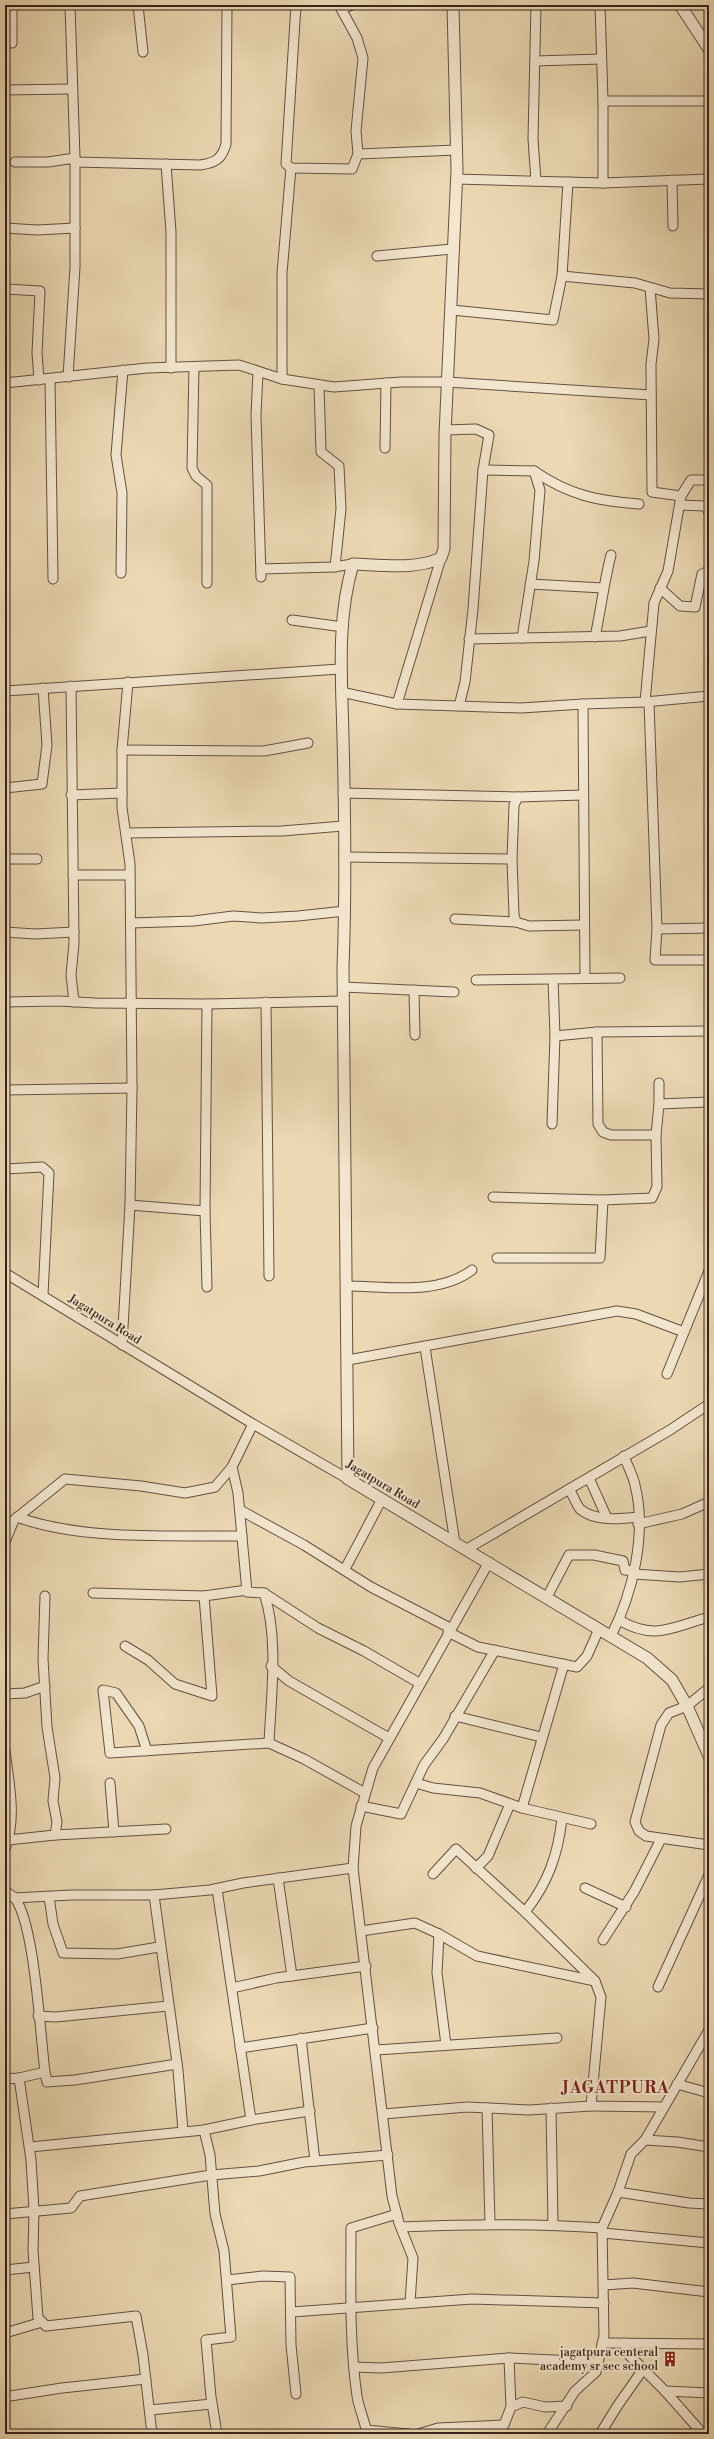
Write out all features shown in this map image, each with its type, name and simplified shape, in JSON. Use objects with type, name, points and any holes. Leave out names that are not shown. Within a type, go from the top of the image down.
[{"type":"street","points":[[12,5],[12,43]]},
{"type":"street","points":[[68,377],[75,267],[75,160],[70,5]]},
{"type":"street","points":[[138,5],[143,52]]},
{"type":"street","points":[[15,162],[75,160],[200,165],[214,163],[223,154],[226,144],[227,5]]},
{"type":"street","points":[[296,5],[286,164],[291,168],[352,170],[358,154],[356,132],[363,58],[357,38],[340,7],[352,5]]},
{"type":"street","points":[[397,704],[444,549],[445,430],[452,310],[452,249],[456,179],[453,5]]},
{"type":"street","points":[[536,5],[533,139],[536,181]]},
{"type":"street","points":[[600,5],[603,101],[603,183]]},
{"type":"street","points":[[684,7],[709,49]]},
{"type":"street","points":[[535,61],[601,59]]},
{"type":"street","points":[[5,90],[72,89]]},
{"type":"street","points":[[603,101],[709,100]]},
{"type":"street","points":[[358,154],[456,150]]},
{"type":"street","points":[[166,164],[171,232],[171,368]]},
{"type":"street","points":[[282,379],[282,274],[291,168]]},
{"type":"street","points":[[456,179],[603,183],[709,179]]},
{"type":"street","points":[[672,180],[672,226]]},
{"type":"street","points":[[452,310],[553,320],[562,276],[568,182]]},
{"type":"street","points":[[5,228],[37,230],[75,228]]},
{"type":"street","points":[[377,256],[452,249]]},
{"type":"street","points":[[562,276],[635,283],[670,293],[709,294]]},
{"type":"street","points":[[650,288],[654,339],[651,395],[652,492],[705,506],[709,512]]},
{"type":"street","points":[[5,289],[40,291],[37,353],[39,380]]},
{"type":"street","points":[[5,384],[123,370],[239,365],[282,379],[334,387],[386,383],[447,382],[651,395]]},
{"type":"street","points":[[194,367],[192,468],[196,476],[207,485],[207,583]]},
{"type":"street","points":[[121,573],[122,493],[116,455],[123,370]]},
{"type":"street","points":[[258,372],[256,415],[261,573],[335,567],[353,564],[396,566],[434,561],[441,558]]},
{"type":"street","points":[[50,379],[53,579]]},
{"type":"street","points":[[385,448],[386,383]]},
{"type":"street","points":[[319,385],[321,452],[338,466],[341,509],[335,567]]},
{"type":"street","points":[[445,430],[476,429],[489,435],[483,470],[473,609],[465,682],[459,706]]},
{"type":"street","points":[[483,470],[534,471],[554,484],[576,494],[607,501],[639,504]]},
{"type":"street","points":[[522,638],[534,561],[540,490],[534,471]]},
{"type":"street","points":[[708,478],[691,480],[680,500],[671,559],[654,603],[647,702],[657,929],[655,960],[709,960]]},
{"type":"street","points":[[595,637],[602,605],[603,588],[611,555]]},
{"type":"street","points":[[348,1478],[348,1360],[343,1001],[345,911],[340,669],[348,579],[353,564]]},
{"type":"street","points":[[660,588],[680,606],[695,607],[702,574],[709,571]]},
{"type":"street","points":[[530,584],[603,588]]},
{"type":"street","points":[[292,620],[343,627]]},
{"type":"street","points":[[469,639],[620,636],[651,631]]},
{"type":"street","points":[[5,691],[340,669]]},
{"type":"street","points":[[122,1345],[130,1205],[133,1003],[130,875],[122,793],[122,750],[128,682]]},
{"type":"street","points":[[71,686],[71,795],[74,932],[71,975],[74,1002]]},
{"type":"street","points":[[5,788],[42,784],[47,745],[43,688]]},
{"type":"street","points":[[341,692],[397,704],[521,708],[647,702],[709,696]]},
{"type":"street","points":[[583,704],[585,978]]},
{"type":"street","points":[[122,750],[264,751],[308,742]]},
{"type":"street","points":[[71,795],[122,793]]},
{"type":"street","points":[[343,793],[518,797],[583,795]]},
{"type":"street","points":[[516,922],[514,915],[512,859],[514,805],[518,797]]},
{"type":"street","points":[[126,833],[282,830],[343,826]]},
{"type":"street","points":[[344,857],[512,859]]},
{"type":"street","points":[[5,859],[37,859]]},
{"type":"street","points":[[73,875],[130,875]]},
{"type":"street","points":[[131,923],[194,921],[233,916],[262,918],[298,916],[345,911]]},
{"type":"street","points":[[455,919],[516,922],[529,926],[584,925]]},
{"type":"street","points":[[657,929],[709,928]]},
{"type":"street","points":[[5,932],[35,934],[74,932]]},
{"type":"street","points":[[476,980],[620,978]]},
{"type":"street","points":[[552,1124],[555,1036],[553,979]]},
{"type":"street","points":[[343,987],[454,992]]},
{"type":"street","points":[[414,990],[415,1035]]},
{"type":"street","points":[[5,1002],[207,1004],[343,1001]]},
{"type":"street","points":[[266,1002],[269,1276]]},
{"type":"street","points":[[207,1004],[205,1211],[207,1287]]},
{"type":"street","points":[[555,1036],[597,1032],[709,1031]]},
{"type":"street","points":[[597,1032],[598,1124],[603,1132],[611,1135],[656,1136]]},
{"type":"street","points":[[493,1197],[603,1200],[652,1198],[657,1187],[656,1136],[660,1104],[659,1082]]},
{"type":"street","points":[[5,1090],[132,1088]]},
{"type":"street","points":[[660,1104],[709,1102]]},
{"type":"street","points":[[5,1168],[42,1167],[48,1173],[43,1295]]},
{"type":"street","points":[[496,1258],[600,1258],[603,1200]]},
{"type":"street","points":[[130,1205],[205,1211]]},
{"type":"street","points":[[346,1286],[437,1287],[459,1280],[472,1270]]},
{"type":"street","points":[[667,1374],[709,1271]]},
{"type":"street","name":"Jagatpura Road","points":[[5,1273],[253,1424],[348,1478],[647,1658],[672,1680],[687,1706],[709,1756]]},
{"type":"street","points":[[348,1360],[617,1311],[636,1314],[684,1332]]},
{"type":"street","points":[[425,1347],[455,1543]]},
{"type":"street","points":[[467,1549],[670,1430],[709,1404]]},
{"type":"street","points":[[5,1542],[14,1520],[65,1479],[141,1486],[185,1493],[215,1487],[232,1467],[253,1424]]},
{"type":"street","points":[[611,1636],[619,1620],[634,1573],[638,1521],[635,1484],[624,1456]]},
{"type":"street","points":[[232,1467],[240,1510],[247,1590]]},
{"type":"street","points":[[589,1478],[607,1518]]},
{"type":"street","points":[[569,1489],[580,1508],[592,1515],[621,1520],[638,1521],[682,1514],[709,1502]]},
{"type":"street","points":[[345,1569],[382,1499]]},
{"type":"street","points":[[240,1510],[345,1569],[371,1587],[478,1647],[577,1667],[587,1656],[599,1629]]},
{"type":"street","points":[[17,1517],[36,1524],[127,1534],[242,1536]]},
{"type":"street","points":[[547,1597],[569,1555],[610,1557],[623,1561],[625,1570],[634,1573],[680,1577],[709,1574]]},
{"type":"street","points":[[410,2303],[413,2258],[401,2228],[392,2196],[376,2050],[353,1868],[356,1826],[373,1768],[419,1683],[488,1562]]},
{"type":"street","points":[[93,1593],[204,1596],[247,1590],[247,1592],[264,1593],[318,1628],[364,1651],[419,1683]]},
{"type":"street","points":[[264,1593],[273,1638],[269,1743]]},
{"type":"street","points":[[45,1596],[45,1686],[47,1727],[54,1778],[53,1800],[57,1822],[55,1835]]},
{"type":"street","points":[[125,1646],[148,1660],[175,1684],[212,1696],[204,1596]]},
{"type":"street","points":[[619,1620],[643,1632],[660,1631],[709,1617]]},
{"type":"street","points":[[361,1806],[401,1814],[424,1765],[443,1739],[455,1716],[495,1650]]},
{"type":"street","points":[[522,1808],[541,1737],[564,1664]]},
{"type":"street","points":[[271,1666],[289,1681],[390,1738]]},
{"type":"street","points":[[5,1694],[25,1692],[45,1686]]},
{"type":"street","points":[[709,1688],[687,1706],[669,1713],[661,1725],[636,1818],[636,1828],[642,1834],[661,1839],[709,1845]]},
{"type":"street","points":[[147,1751],[139,1726],[116,1693],[103,1690],[110,1753],[147,1751],[269,1743],[304,1759],[365,1793]]},
{"type":"street","points":[[455,1716],[541,1737]]},
{"type":"street","points":[[5,1751],[11,1831],[6,1845]]},
{"type":"street","points":[[110,1783],[114,1832]]},
{"type":"street","points":[[416,1783],[433,1788],[480,1793],[522,1808],[591,1824]]},
{"type":"street","points":[[476,1868],[488,1856],[510,1804]]},
{"type":"street","points":[[526,1912],[548,1880],[556,1856],[562,1818]]},
{"type":"street","points":[[6,1845],[55,1835],[166,1829]]},
{"type":"street","points":[[603,1940],[626,1907],[661,1839]]},
{"type":"street","points":[[433,1874],[456,1849],[526,1912],[595,1981],[601,1997],[591,2106]]},
{"type":"street","points":[[14,1898],[71,1895],[154,1896],[217,1889],[278,1878],[353,1868]]},
{"type":"street","points":[[658,1987],[709,1875]]},
{"type":"street","points":[[278,1878],[292,1976]]},
{"type":"street","points":[[585,1888],[626,1907]]},
{"type":"street","points":[[217,1889],[251,2120]]},
{"type":"street","points":[[5,1891],[14,1898],[24,1920],[31,1956],[44,2072],[47,2082],[75,2080],[177,2064]]},
{"type":"street","points":[[154,1896],[159,1947],[177,2064],[183,2131]]},
{"type":"street","points":[[49,1897],[53,1924],[63,1953],[117,1954],[159,1947]]},
{"type":"street","points":[[361,1931],[415,1923],[439,1934],[477,1956],[595,1981]]},
{"type":"street","points":[[439,1934],[437,1973],[446,2045]]},
{"type":"street","points":[[232,1988],[292,1976],[366,1966]]},
{"type":"street","points":[[38,2016],[56,2017],[168,2006]]},
{"type":"street","points":[[240,2048],[373,2028]]},
{"type":"street","points":[[547,2434],[567,2406],[575,2391],[596,2372],[602,2343],[604,2303],[603,2231],[631,2154],[645,2140],[709,2030]]},
{"type":"street","points":[[301,2038],[315,2161]]},
{"type":"street","points":[[376,2050],[446,2045],[493,2044],[557,2038]]},
{"type":"street","points":[[5,2079],[19,2078],[44,2072]]},
{"type":"street","points":[[19,2078],[30,2147],[34,2210],[34,2267],[38,2318],[46,2326],[136,2316],[146,2379],[152,2434]]},
{"type":"street","points":[[677,2084],[709,2093]]},
{"type":"street","points":[[383,2114],[467,2107],[664,2107]]},
{"type":"street","points":[[487,2108],[490,2224]]},
{"type":"street","points":[[551,2108],[553,2224]]},
{"type":"street","points":[[30,2147],[204,2130],[251,2120],[310,2111]]},
{"type":"street","points":[[204,2130],[210,2155],[215,2214],[224,2251],[231,2338],[206,2340],[212,2404],[217,2434]]},
{"type":"street","points":[[645,2140],[677,2142],[709,2147]]},
{"type":"street","points":[[5,2214],[34,2210],[71,2208],[80,2196],[211,2175],[259,2171],[315,2161],[388,2155]]},
{"type":"street","points":[[618,2192],[689,2203],[709,2204]]},
{"type":"street","points":[[397,2214],[350,2228],[351,2307],[354,2367],[360,2413],[367,2432],[409,2434]]},
{"type":"street","points":[[401,2228],[490,2224],[553,2224],[709,2244]]},
{"type":"street","points":[[5,2270],[34,2267]]},
{"type":"street","points":[[227,2280],[263,2276],[290,2277],[292,2312],[291,2345],[296,2394]]},
{"type":"street","points":[[604,2285],[633,2283],[709,2292]]},
{"type":"street","points":[[292,2312],[472,2299],[604,2303]]},
{"type":"street","points":[[5,2333],[42,2322]]},
{"type":"street","points":[[602,2343],[709,2344]]},
{"type":"street","points":[[624,2343],[629,2355],[666,2391],[703,2434]]},
{"type":"street","points":[[354,2367],[381,2368],[509,2358],[598,2362]]},
{"type":"street","points":[[418,2434],[438,2428],[504,2425],[511,2407],[509,2358]]},
{"type":"street","points":[[600,2434],[644,2368]]},
{"type":"street","points":[[10,2396],[62,2388],[146,2379]]},
{"type":"street","points":[[666,2391],[709,2393]]},
{"type":"street","points":[[511,2407],[523,2402],[545,2407],[567,2406]]},
{"type":"street","points":[[150,2410],[212,2404]]},
{"type":"place","name":"jagatpura centeral academy sr sec school","points":[[670,2359]]},
{"type":"district","name":"JAGATPURA","points":[[616,2087]]}]
